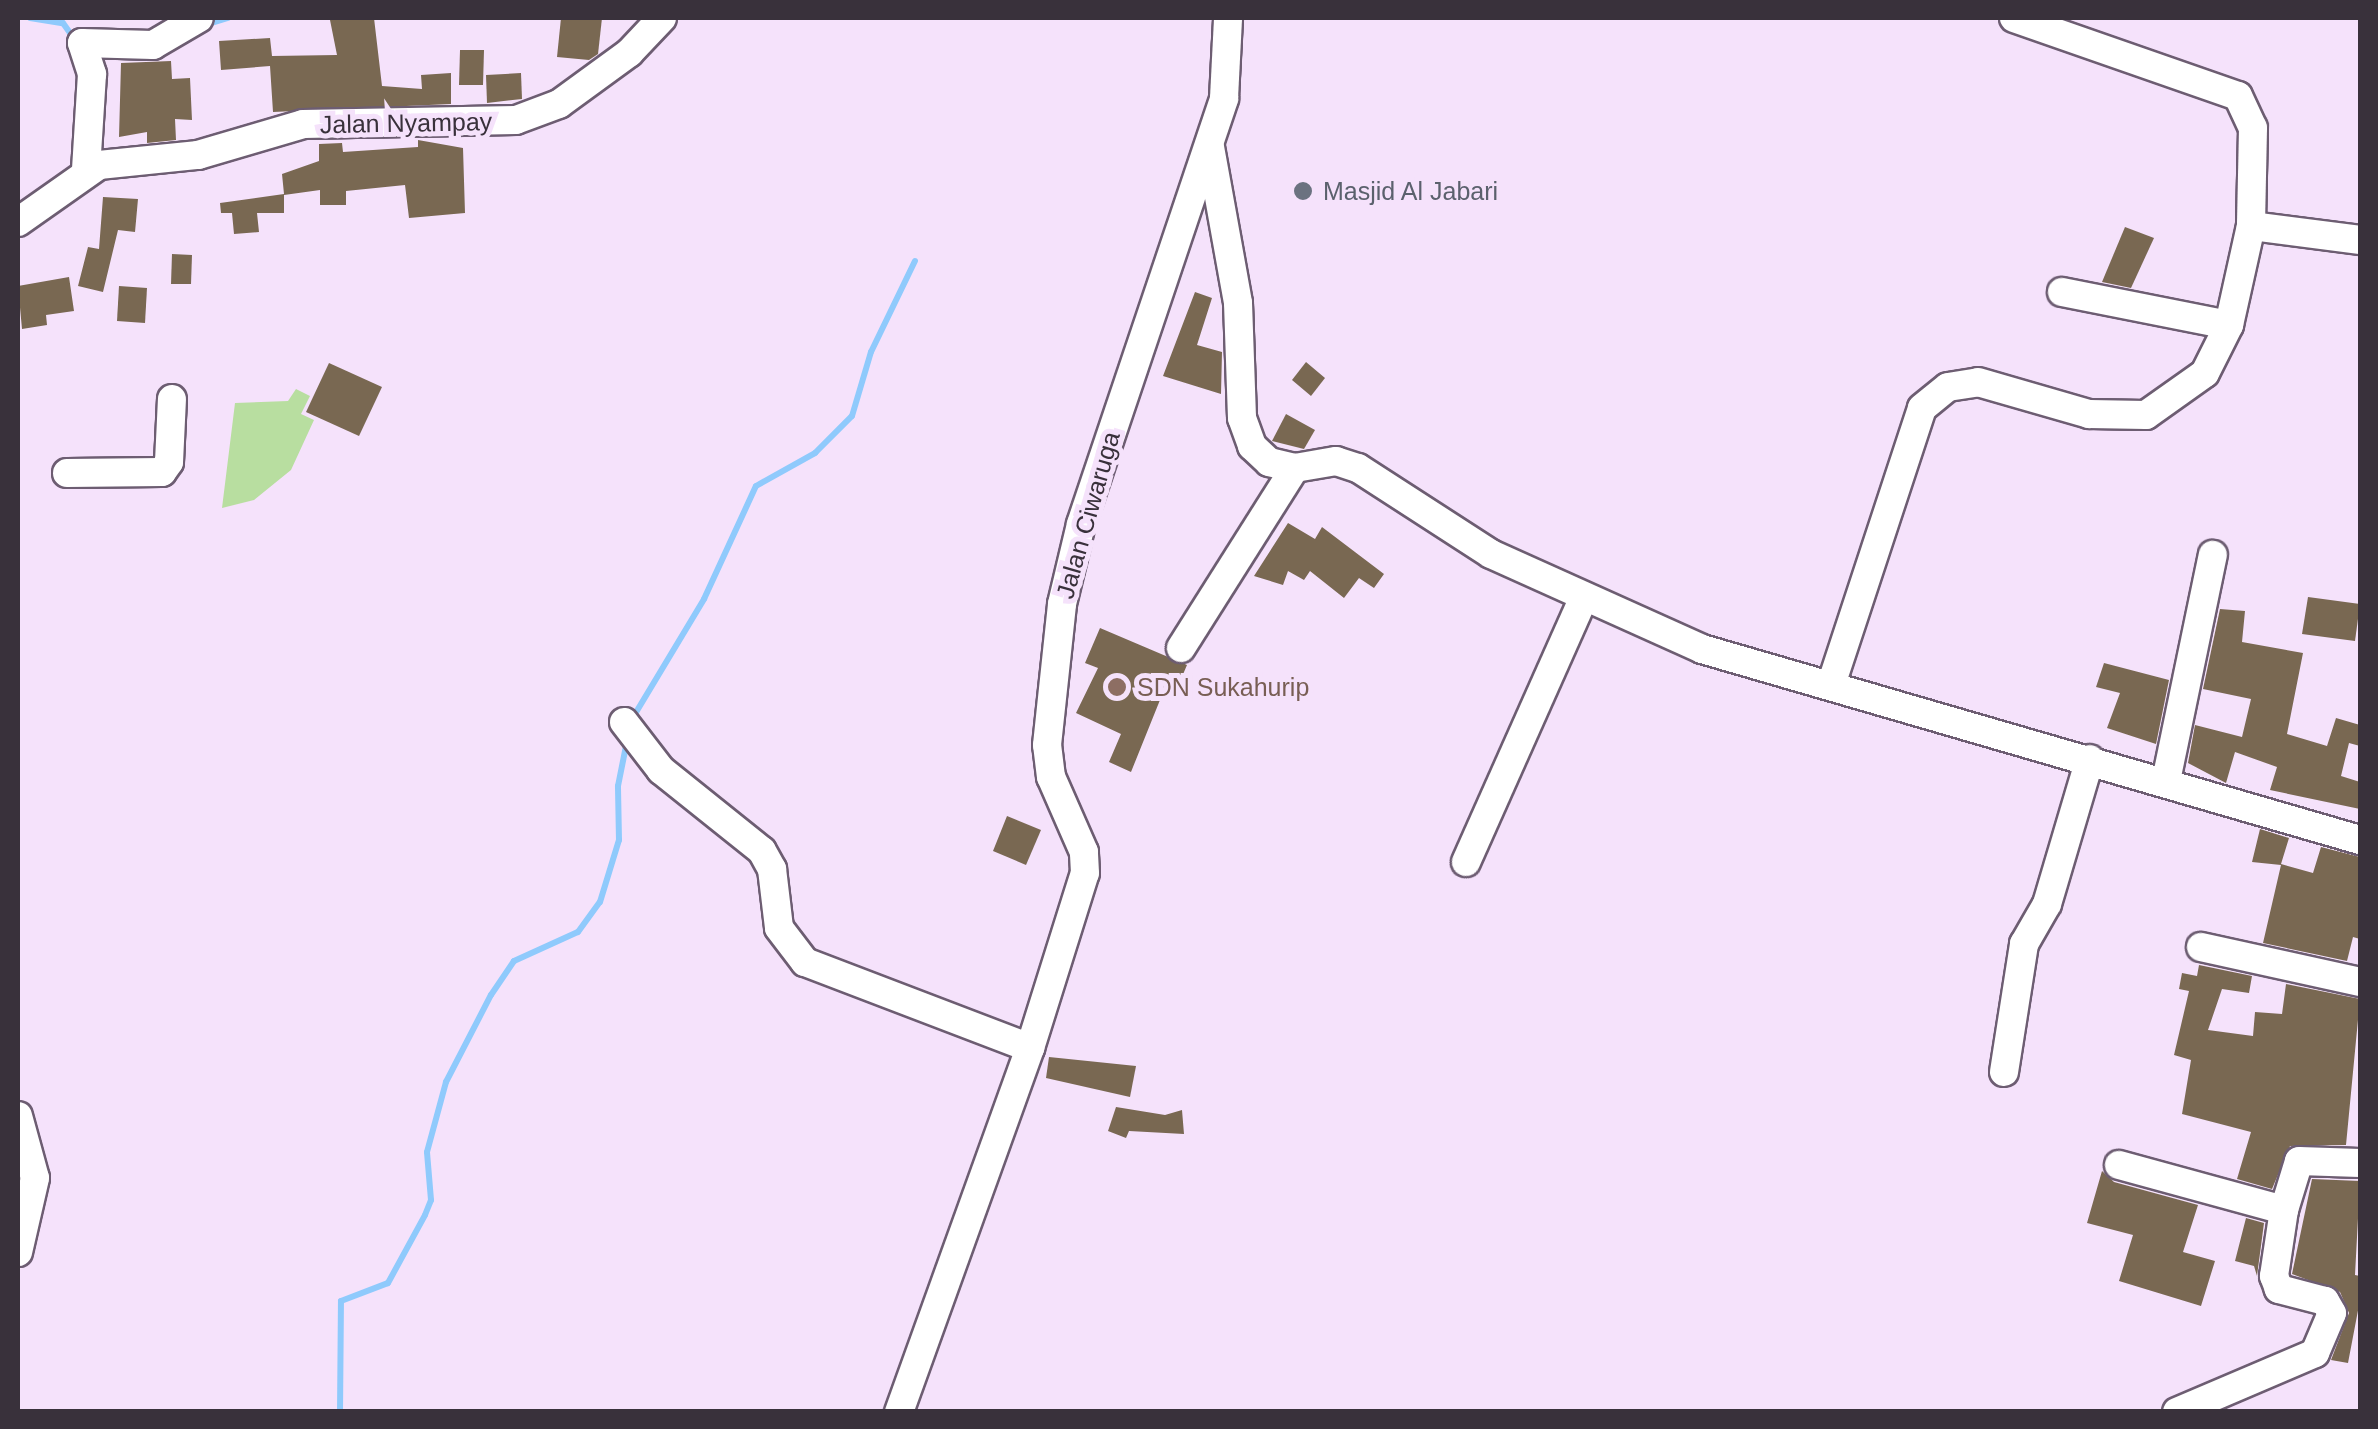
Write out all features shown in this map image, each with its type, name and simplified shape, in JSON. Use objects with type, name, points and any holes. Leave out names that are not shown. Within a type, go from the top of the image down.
[{"type":"street","points":[[86,170],[92,74],[82,43],[153,45],[199,18]]},
{"type":"street","name":"Jalan Nyampay","points":[[18,222],[86,170],[198,155],[303,124],[516,120],[559,104],[629,53],[662,18]]},
{"type":"street","name":"Jalan Ciwaruga","points":[[899,1412],[1030,1048],[1085,872],[1084,852],[1051,778],[1048,745],[1062,604],[1081,524],[1224,98],[1228,18]]},
{"type":"street","points":[[1832,682],[1922,408],[1948,387],[1978,382],[2111,418],[2146,414],[2204,374],[2229,325],[2250,226],[2252,128],[2238,96],[2014,18]]},
{"type":"street","points":[[1210,147],[1238,303],[1242,418],[1252,446],[1269,462],[1295,468],[1336,461],[1358,468],[1491,554],[1583,600],[1702,649],[1832,682],[2360,840]]},
{"type":"street","points":[[2250,226],[2360,240]]},
{"type":"street","points":[[2062,292],[2229,325]]},
{"type":"street","points":[[67,473],[162,472],[169,462],[172,399]]},
{"type":"street","points":[[1181,648],[1295,468]]},
{"type":"street","points":[[2166,780],[2212,555]]},
{"type":"street","points":[[1466,862],[1583,600]]},
{"type":"street","points":[[624,722],[660,770],[762,851],[772,869],[779,928],[804,962],[1030,1048]]},
{"type":"street","points":[[2004,1072],[2024,944],[2048,904],[2090,759]]},
{"type":"street","points":[[2202,947],[2360,982]]},
{"type":"street","points":[[18,1116],[35,1178],[18,1252]]},
{"type":"street","points":[[2177,1412],[2315,1353],[2332,1313],[2325,1301],[2279,1288],[2274,1276],[2284,1210],[2298,1162],[2360,1163]]},
{"type":"street","points":[[2119,1165],[2284,1210]]},
{"type":"green space","points":[[296,389],[310,396],[301,414],[314,420],[291,470],[254,500],[222,508],[235,403],[288,401]]},
{"type":"building","points":[[374,18],[382,86],[422,89],[421,75],[451,73],[451,104],[273,112],[270,66],[221,70],[219,41],[270,38],[272,56],[337,55],[330,20]]},
{"type":"building","points":[[561,18],[602,18],[598,54],[589,60],[557,57]]},
{"type":"building","points":[[460,50],[484,50],[483,85],[459,85]]},
{"type":"building","points":[[171,61],[172,79],[190,78],[192,120],[175,119],[176,140],[147,143],[147,132],[119,137],[121,63]]},
{"type":"building","points":[[521,73],[522,99],[487,103],[486,75]]},
{"type":"building","points":[[418,140],[463,148],[465,213],[409,218],[405,185],[346,191],[346,205],[320,205],[320,190],[284,195],[284,213],[257,213],[259,232],[234,234],[232,213],[221,213],[220,203],[284,194],[282,174],[319,161],[319,144],[342,143],[343,152],[418,147]]},
{"type":"building","points":[[103,197],[138,199],[135,232],[118,230],[103,292],[78,286],[88,247],[99,249]]},
{"type":"building","points":[[2125,227],[2154,238],[2131,288],[2102,282]]},
{"type":"building","points":[[172,254],[192,255],[191,284],[171,284]]},
{"type":"building","points":[[69,277],[74,311],[46,315],[47,325],[22,329],[18,286]]},
{"type":"building","points":[[119,286],[147,288],[145,323],[117,321]]},
{"type":"building","points":[[1195,292],[1212,298],[1197,345],[1222,352],[1221,394],[1163,376]]},
{"type":"building","points":[[1306,362],[1325,378],[1311,396],[1292,380]]},
{"type":"building","points":[[329,363],[382,387],[359,436],[306,412]]},
{"type":"building","points":[[1286,414],[1315,430],[1304,449],[1272,441]]},
{"type":"building","points":[[1288,523],[1315,539],[1322,527],[1384,574],[1374,588],[1359,578],[1344,598],[1310,571],[1304,580],[1288,571],[1283,585],[1254,576]]},
{"type":"building","points":[[2308,597],[2360,604],[2355,641],[2302,634]]},
{"type":"building","points":[[2220,609],[2245,611],[2242,642],[2303,653],[2287,734],[2327,746],[2336,718],[2360,725],[2360,746],[2349,743],[2341,776],[2360,782],[2360,809],[2270,790],[2277,767],[2235,752],[2226,783],[2188,763],[2195,725],[2242,737],[2251,699],[2203,689]]},
{"type":"building","points":[[1100,628],[1187,665],[1172,700],[1162,695],[1131,772],[1109,762],[1121,734],[1076,713],[1098,668],[1085,663]]},
{"type":"building","points":[[2104,663],[2169,680],[2156,744],[2107,728],[2120,693],[2096,687]]},
{"type":"building","points":[[1007,816],[1041,830],[1026,865],[993,851]]},
{"type":"building","points":[[2260,829],[2289,838],[2281,864],[2313,873],[2321,847],[2360,857],[2360,939],[2353,937],[2347,961],[2263,943],[2281,865],[2252,862]]},
{"type":"building","points":[[2199,965],[2252,976],[2249,993],[2222,989],[2208,1030],[2253,1036],[2255,1012],[2282,1014],[2286,984],[2360,999],[2346,1145],[2290,1146],[2272,1189],[2237,1179],[2251,1132],[2182,1114],[2191,1060],[2174,1055],[2189,991],[2179,989],[2182,973],[2197,976]]},
{"type":"building","points":[[1049,1057],[1136,1066],[1130,1097],[1046,1078]]},
{"type":"building","points":[[1116,1107],[1165,1115],[1182,1110],[1184,1134],[1129,1131],[1126,1138],[1108,1131]]},
{"type":"building","points":[[2102,1171],[2114,1182],[2198,1205],[2183,1252],[2215,1261],[2201,1306],[2119,1281],[2133,1235],[2087,1223]]},
{"type":"building","points":[[2312,1179],[2360,1181],[2355,1275],[2360,1276],[2360,1300],[2348,1363],[2331,1360],[2349,1313],[2340,1292],[2292,1274]]},
{"type":"building","points":[[2246,1218],[2264,1223],[2257,1276],[2254,1266],[2235,1261]]},
{"type":"waterway","points":[[30,18],[63,23],[74,39]]},
{"type":"waterway","points":[[205,25],[228,18]]},
{"type":"waterway","points":[[632,719],[704,599],[756,486],[815,453],[852,416],[871,352],[915,261]]},
{"type":"waterway","points":[[340,1412],[341,1301],[388,1283],[425,1215],[431,1200],[427,1152],[446,1082],[491,995],[514,961],[578,932],[600,902],[619,840],[618,786],[627,741]]},
{"type":"place","name":"Masjid Al Jabari","points":[[1303,191]]},
{"type":"place","name":"SDN Sukahurip","points":[[1117,687]]}]
